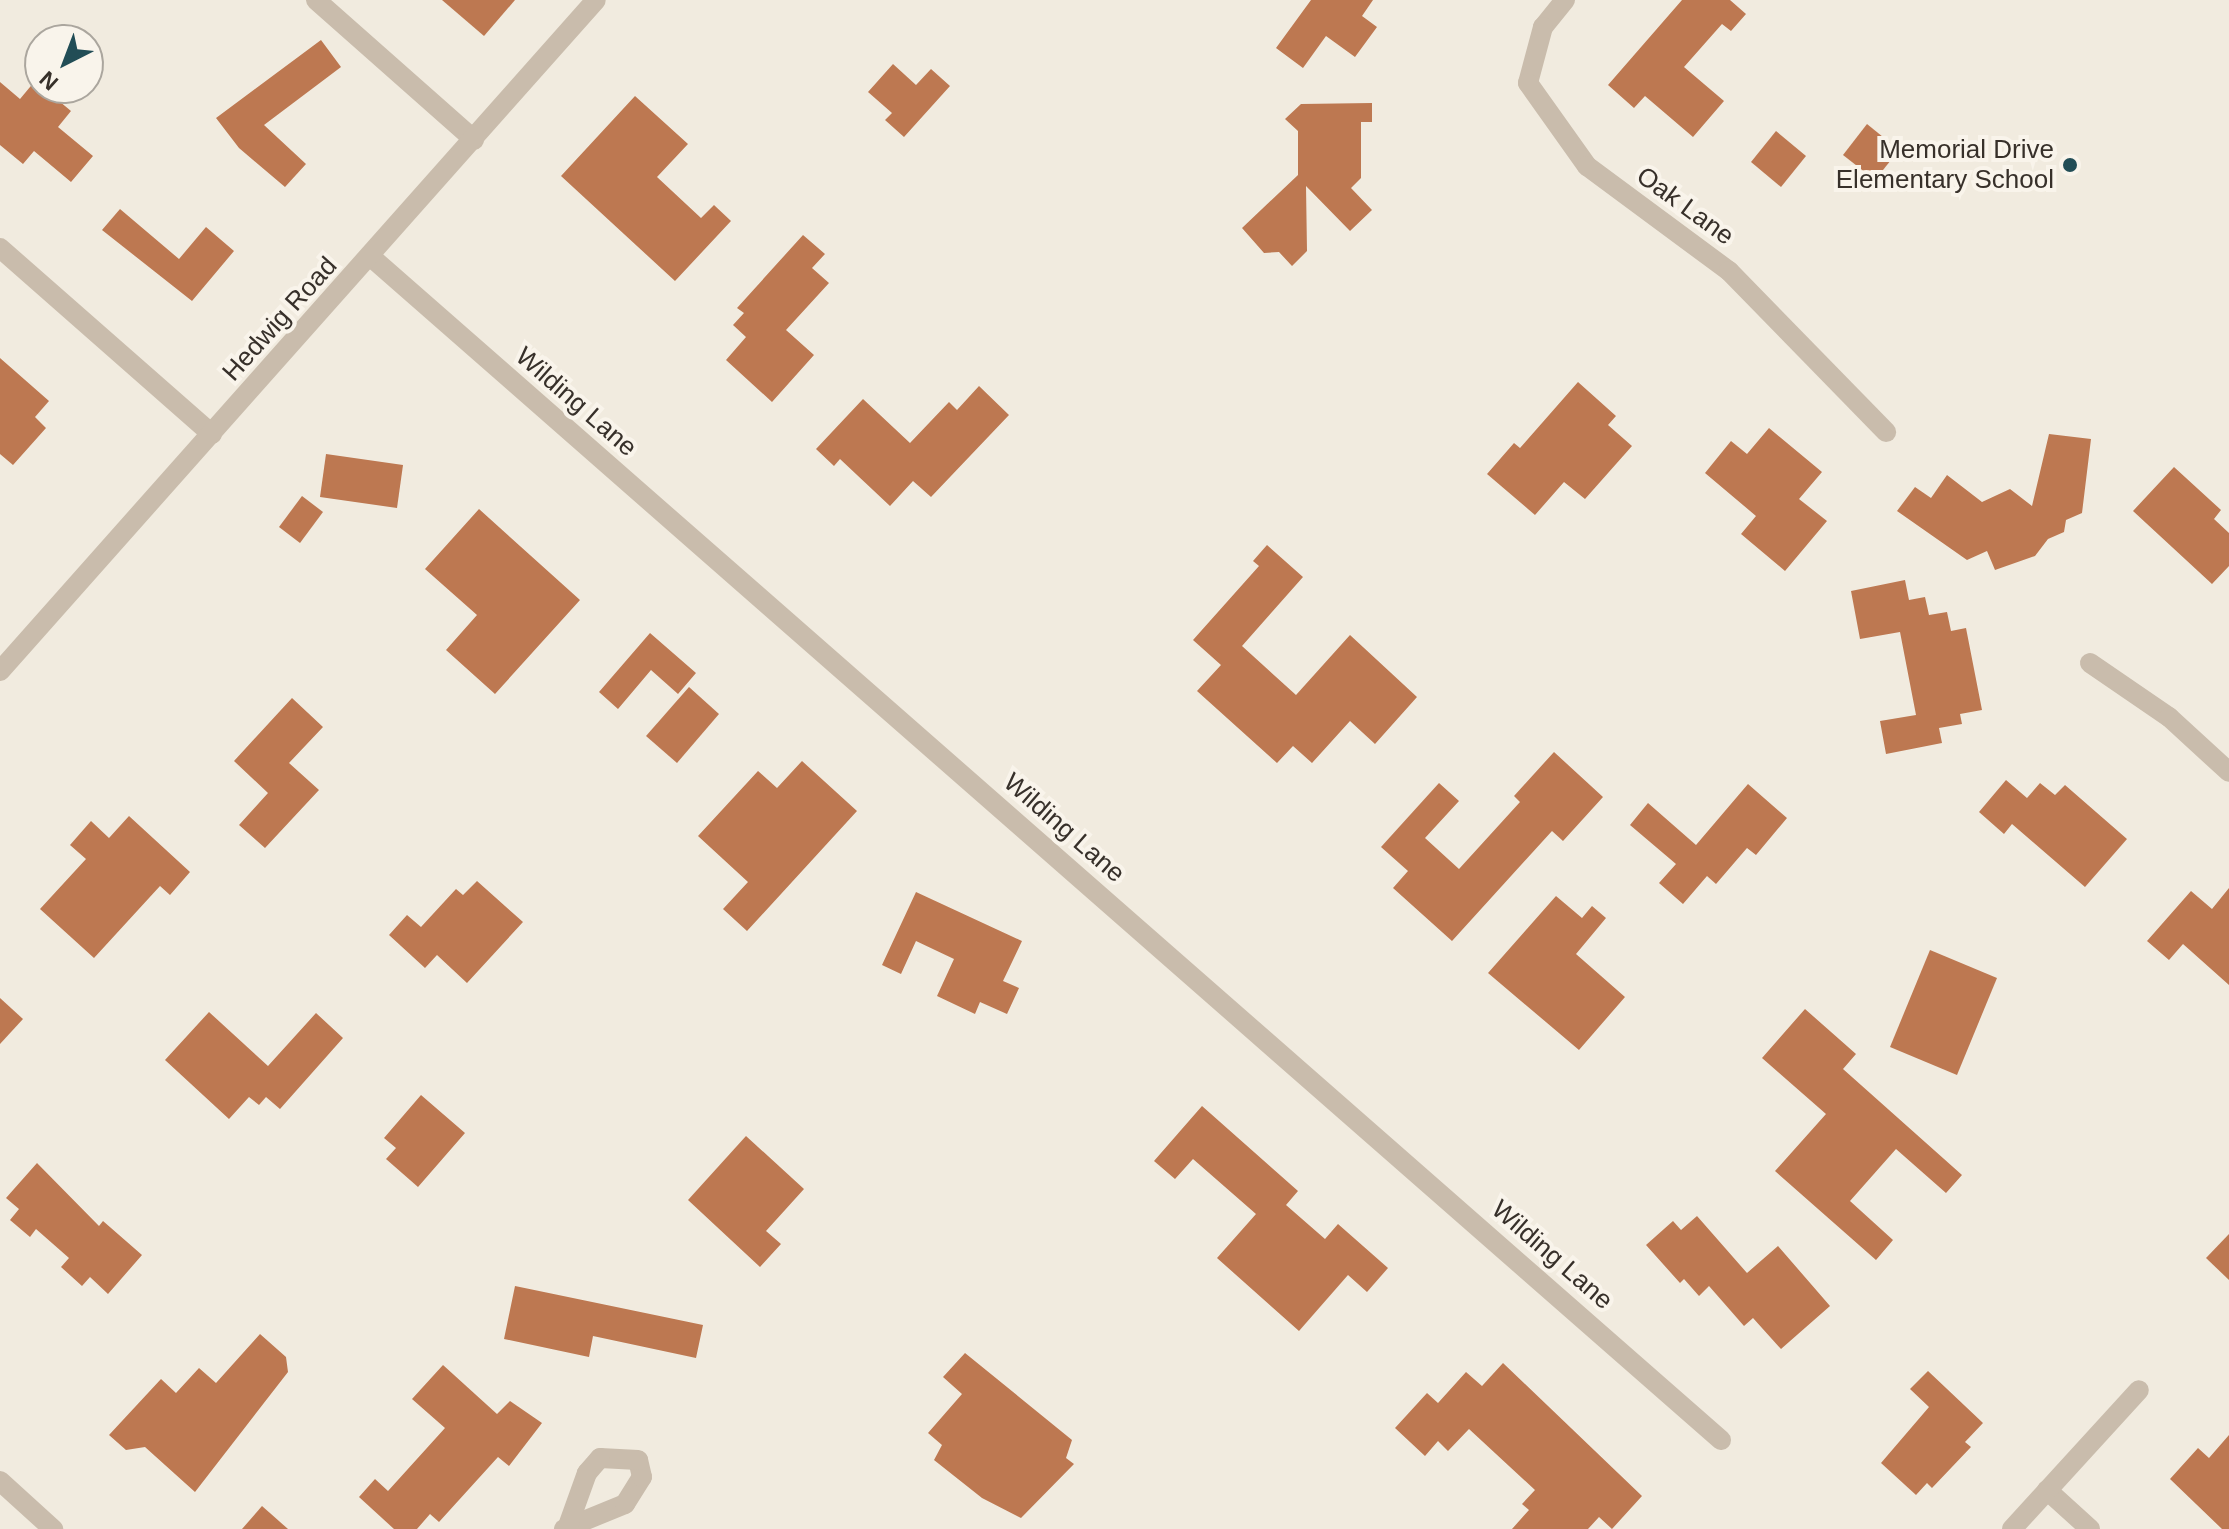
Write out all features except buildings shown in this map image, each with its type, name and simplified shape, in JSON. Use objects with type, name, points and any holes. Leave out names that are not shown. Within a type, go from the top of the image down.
[{"type":"street","points":[[316,0],[474,140]]},
{"type":"street","name":"Hedwig Road","points":[[0,671],[371,257],[596,0]]},
{"type":"street","name":"Oak Lane","points":[[1565,0],[1543,27],[1528,83],[1587,166],[1729,271],[1886,432]]},
{"type":"street","points":[[0,248],[212,434]]},
{"type":"street","name":"Wilding Lane","points":[[371,257],[1721,1440]]},
{"type":"street","points":[[2090,663],[2169,717],[2229,772]]},
{"type":"street","points":[[2012,1529],[2139,1390]]},
{"type":"street","points":[[0,1481],[53,1529]]},
{"type":"street","points":[[2047,1490],[2090,1529]]},
{"type":"place","name":"Memorial Drive Elementary School","points":[[2070,165]]}]
